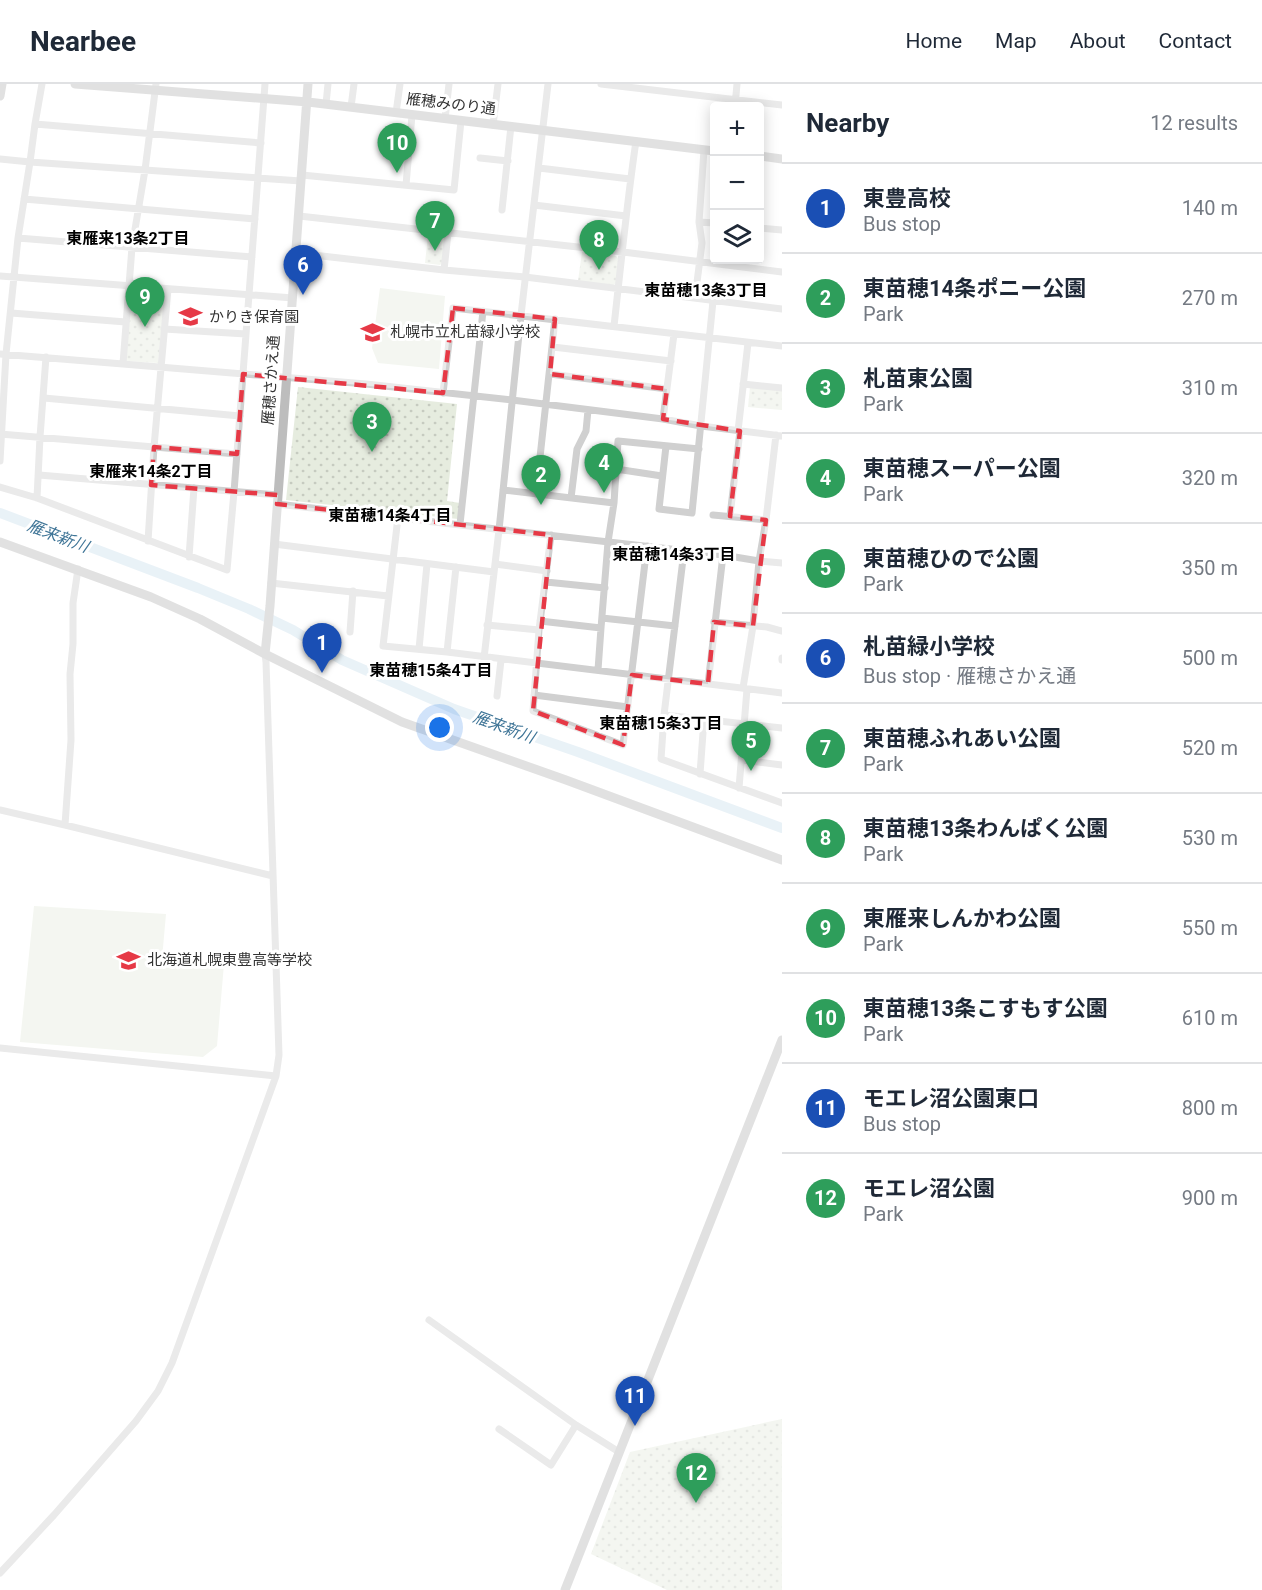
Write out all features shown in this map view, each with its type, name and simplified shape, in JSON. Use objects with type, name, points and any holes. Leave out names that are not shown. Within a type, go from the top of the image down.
[{"type":"street","points":[[0,96],[2,84]]},
{"type":"street","points":[[0,461],[3,354],[42,84]]},
{"type":"street","name":"雁穂みのり通","points":[[75,84],[156,87],[308,102],[709,150]]},
{"type":"street","points":[[0,487],[37,498],[227,570],[265,84]]},
{"type":"street","name":"雁穂さかえ通","points":[[265,654],[308,84]]},
{"type":"street","points":[[326,104],[328,84]]},
{"type":"street","points":[[351,107],[354,84]]},
{"type":"street","points":[[396,113],[400,84]]},
{"type":"street","points":[[445,119],[449,84]]},
{"type":"street","points":[[494,125],[498,84]]},
{"type":"street","points":[[484,658],[548,84]]},
{"type":"street","points":[[601,84],[728,102]]},
{"type":"street","points":[[735,102],[737,84]]},
{"type":"street","points":[[123,364],[132,247],[156,87]]},
{"type":"street","points":[[764,104],[782,105]]},
{"type":"street","points":[[406,185],[412,115]]},
{"type":"street","points":[[0,159],[454,190],[461,121]]},
{"type":"street","points":[[35,124],[261,143]]},
{"type":"street","points":[[502,210],[511,126]]},
{"type":"street","points":[[614,326],[636,141]]},
{"type":"street","points":[[695,298],[702,243],[699,222],[709,150]]},
{"type":"street","points":[[764,157],[782,159]]},
{"type":"street","points":[[480,158],[508,161]]},
{"type":"street","points":[[539,168],[630,179]]},
{"type":"street","points":[[24,199],[255,219]]},
{"type":"street","points":[[534,205],[626,216]]},
{"type":"street","points":[[299,216],[782,272]]},
{"type":"street","points":[[699,222],[710,223]]},
{"type":"street","points":[[764,228],[782,230]]},
{"type":"street","points":[[444,270],[448,233]]},
{"type":"street","points":[[18,238],[252,257]]},
{"type":"street","points":[[296,253],[525,277],[782,309]]},
{"type":"street","points":[[0,276],[293,298]]},
{"type":"street","points":[[148,541],[168,289]]},
{"type":"street","points":[[666,446],[659,509],[692,513],[713,301]]},
{"type":"street","points":[[443,393],[453,308],[782,346]]},
{"type":"street","points":[[460,524],[483,311]]},
{"type":"street","points":[[10,313],[126,322]]},
{"type":"street","points":[[536,494],[555,320]]},
{"type":"street","points":[[164,329],[246,334]]},
{"type":"street","points":[[663,419],[674,334]]},
{"type":"street","points":[[730,516],[748,343]]},
{"type":"street","points":[[553,347],[671,361]]},
{"type":"street","points":[[3,354],[512,400],[779,435],[759,561],[745,688],[745,724],[739,788]]},
{"type":"street","points":[[37,498],[46,357]]},
{"type":"street","points":[[550,374],[667,389]]},
{"type":"street","points":[[743,384],[782,388]]},
{"type":"street","points":[[44,398],[240,416]]},
{"type":"street","points":[[571,498],[577,449],[586,431],[588,410]]},
{"type":"street","points":[[1,434],[237,454]]},
{"type":"street","points":[[598,670],[618,441],[699,449]]},
{"type":"street","points":[[616,469],[663,476]]},
{"type":"street","points":[[39,475],[234,492],[398,517],[782,563]]},
{"type":"street","points":[[189,556],[194,489]]},
{"type":"street","points":[[503,490],[614,503]]},
{"type":"street","points":[[713,515],[766,520]]},
{"type":"street","points":[[398,517],[383,646],[782,693]]},
{"type":"street","points":[[551,535],[539,630],[533,711],[623,745],[647,546]]},
{"type":"street","points":[[0,542],[151,597],[200,619],[402,722],[782,860]]},
{"type":"street","points":[[274,544],[456,567],[547,571]]},
{"type":"street","points":[[684,551],[664,715],[661,759],[782,803]]},
{"type":"street","points":[[708,684],[723,555]]},
{"type":"street","points":[[418,649],[427,564]]},
{"type":"street","points":[[447,652],[456,567]]},
{"type":"street","points":[[65,825],[71,740],[70,674],[73,603],[78,569]]},
{"type":"street","points":[[546,582],[604,588]]},
{"type":"street","points":[[271,583],[388,596]]},
{"type":"street","points":[[350,632],[353,591]]},
{"type":"street","points":[[602,618],[675,626]]},
{"type":"street","points":[[540,621],[600,628]]},
{"type":"street","points":[[714,622],[767,627],[782,631]]},
{"type":"street","points":[[487,625],[539,630]]},
{"type":"street","points":[[0,1573],[136,1421],[158,1391],[172,1363],[276,1076],[279,1055],[265,654]]},
{"type":"street","points":[[497,696],[501,660]]},
{"type":"street","points":[[534,695],[628,707]]},
{"type":"street","points":[[664,715],[782,728]]},
{"type":"street","points":[[700,774],[704,719]]},
{"type":"street","points":[[742,760],[782,765]]},
{"type":"street","points":[[0,810],[273,876]]},
{"type":"street","points":[[565,1590],[782,1040]]},
{"type":"street","points":[[0,1048],[276,1076]]},
{"type":"street","points":[[429,1320],[576,1425],[619,1452]]},
{"type":"street","points":[[499,1429],[551,1465],[576,1425]]},
{"type":"highlighted area","points":[[453,308],[555,319],[550,374],[667,389],[663,419],[740,431],[730,516],[766,520],[753,626],[714,622],[708,684],[632,675],[623,745],[533,711],[551,535],[277,504],[278,495],[151,485],[154,447],[237,454],[243,374],[443,393]]},
{"type":"shaded area","points":[[428,235],[443,236],[445,239],[440,265],[425,263]]},
{"type":"shaded area","points":[[582,252],[616,256],[619,259],[617,283],[613,285],[578,281]]},
{"type":"shaded area","points":[[380,288],[445,296],[439,369],[378,363],[372,348]]},
{"type":"shaded area","points":[[132,289],[165,293],[158,363],[126,361]]},
{"type":"shaded area","points":[[298,387],[457,404],[447,501],[460,503],[458,519],[286,500]]},
{"type":"shaded area","points":[[750,387],[782,391],[782,410],[748,407]]},
{"type":"shaded area","name":"北海道札幌東豊高等学校","points":[[34,906],[166,914],[162,959],[224,964],[217,1046],[203,1057],[20,1042]]},
{"type":"shaded area","points":[[782,1419],[782,1590],[667,1590],[591,1554],[630,1452]]},
{"type":"waterway","name":"雁来新川","points":[[0,513],[249,609],[293,630],[342,660],[454,709],[578,752],[782,828]]},
{"type":"place","name":"東苗穂13条こすもす公園","points":[[397,173]]},
{"type":"place","name":"東苗穂ふれあい公園","points":[[435,251]]},
{"type":"place","name":"東苗穂13条わんぱく公園","points":[[599,270]]},
{"type":"place","name":"札苗緑小学校","points":[[303,295]]},
{"type":"place","name":"かりき保育園","points":[[191,317]]},
{"type":"place","name":"東雁来しんかわ公園","points":[[145,327]]},
{"type":"place","name":"札幌市立札苗緑小学校","points":[[372,332]]},
{"type":"place","name":"札苗東公園","points":[[372,452]]},
{"type":"place","name":"東苗穂スーパー公園","points":[[604,493]]},
{"type":"place","name":"東苗穂14条ポニー公園","points":[[541,505]]},
{"type":"place","name":"東豊高校","points":[[322,673]]},
{"type":"place","name":"東苗穂ひので公園","points":[[751,771]]},
{"type":"place","name":"北海道札幌東豊高等学校","points":[[129,960]]},
{"type":"place","name":"モエレ沼公園東口","points":[[635,1426]]},
{"type":"place","name":"モエレ沼公園","points":[[696,1503]]},
{"type":"district","name":"東雁来13条2丁目","points":[[128,238]]},
{"type":"district","name":"東苗穂13条3丁目","points":[[706,290]]},
{"type":"district","name":"東雁来14条2丁目","points":[[151,471]]},
{"type":"district","name":"東苗穂14条4丁目","points":[[390,515]]},
{"type":"district","name":"東苗穂14条3丁目","points":[[674,554]]},
{"type":"district","name":"東苗穂15条4丁目","points":[[431,670]]},
{"type":"district","name":"東苗穂15条3丁目","points":[[661,723]]}]
